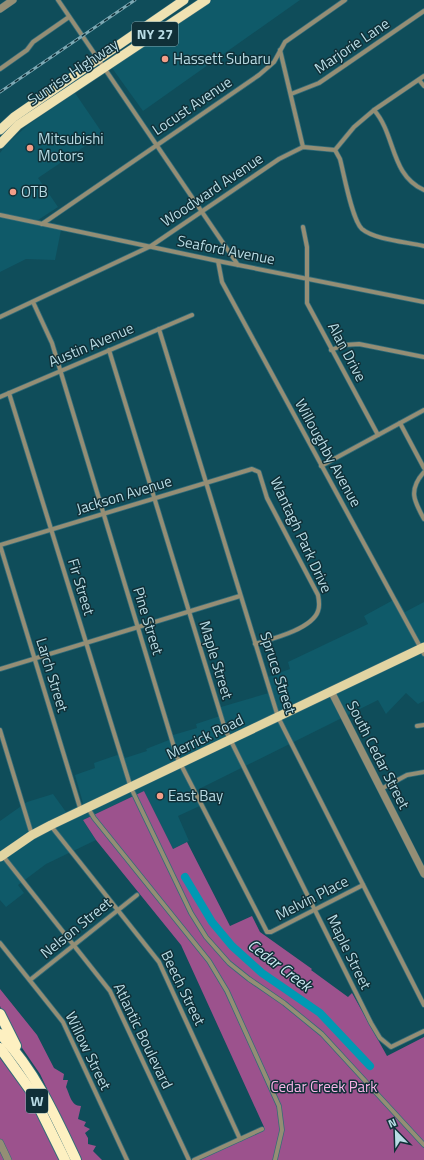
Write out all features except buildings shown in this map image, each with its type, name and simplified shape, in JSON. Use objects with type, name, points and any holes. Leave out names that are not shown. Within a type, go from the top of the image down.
[{"type":"highway","name":"Sunrise Highway","points":[[0,130],[14,117],[184,0]]},
{"type":"highway","name":"Sunrise Highway","points":[[0,144],[18,126],[206,0]]},
{"type":"highway","points":[[0,1014],[22,1068]]},
{"type":"highway","name":"W","points":[[0,1034],[53,1111],[76,1160]]},
{"type":"highway","name":"W","points":[[0,1048],[22,1068],[65,1160]]},
{"type":"highway","points":[[0,1053],[22,1068]]},
{"type":"main road","name":"Merrick Road","points":[[1,856],[32,835],[85,809],[423,650]]},
{"type":"street","points":[[0,9],[13,0]]},
{"type":"street","points":[[58,0],[203,211],[238,265]]},
{"type":"street","name":"Locust Avenue","points":[[42,224],[259,75],[274,62],[286,42],[345,0]]},
{"type":"street","name":"Marjorie Lane","points":[[291,94],[319,84],[424,11]]},
{"type":"street","points":[[0,69],[28,50],[33,42],[69,16]]},
{"type":"street","points":[[280,50],[303,147],[335,150]]},
{"type":"street","points":[[335,150],[354,127],[374,110],[424,76]]},
{"type":"street","points":[[419,80],[424,86]]},
{"type":"street","points":[[374,110],[382,119],[390,137],[397,162],[405,176],[424,190]]},
{"type":"street","name":"Woodward Avenue","points":[[0,317],[150,246],[279,159],[303,147]]},
{"type":"street","points":[[335,150],[340,159],[355,218],[362,229],[376,236],[424,246]]},
{"type":"street","name":"Seaford Avenue","points":[[0,215],[218,261],[424,302]]},
{"type":"street","name":"Alan Drive","points":[[303,227],[307,247],[307,303],[378,435]]},
{"type":"street","name":"Willoughby Avenue","points":[[218,261],[222,282],[321,466],[423,650]]},
{"type":"street","name":"Pine Street","points":[[33,302],[52,343],[137,627],[180,764],[267,932],[271,932]]},
{"type":"street","name":"Austin Avenue","points":[[0,397],[192,315]]},
{"type":"street","name":"Spruce Street","points":[[159,329],[278,717],[424,1005]]},
{"type":"street","points":[[331,350],[344,345],[359,344],[424,357]]},
{"type":"street","name":"Maple Street","points":[[109,350],[225,729],[371,1023],[380,1038],[391,1047],[424,1031]]},
{"type":"street","name":"Fir Street","points":[[9,393],[131,788],[191,913],[212,945],[238,971],[284,1003],[322,1034],[424,1145]]},
{"type":"street","points":[[321,466],[424,410]]},
{"type":"street","points":[[400,423],[424,468]]},
{"type":"street","name":"Jackson Avenue","points":[[0,545],[206,482],[252,469],[256,470]]},
{"type":"street","name":"Wantagh Park Drive","points":[[255,644],[282,636],[310,622],[319,610],[320,603],[318,595],[267,498],[259,472],[256,470]]},
{"type":"street","points":[[424,472],[417,480],[414,494],[416,506],[424,519]]},
{"type":"street","name":"Larch Street","points":[[0,545],[34,658],[85,809],[94,818],[210,961],[222,981],[279,1106],[282,1130],[275,1160]]},
{"type":"street","points":[[0,669],[240,596]]},
{"type":"street","name":"South Cedar Street","points":[[331,692],[424,874]]},
{"type":"street","points":[[417,726],[424,725]]},
{"type":"street","points":[[0,730],[32,835]]},
{"type":"street","points":[[381,789],[406,776],[424,772]]},
{"type":"street","name":"Beech Street","points":[[51,826],[159,962],[240,1139]]},
{"type":"street","name":"Atlantic Boulevard","points":[[1,856],[110,991],[189,1160]]},
{"type":"street","name":"Melvin Place","points":[[271,932],[363,885]]},
{"type":"street","name":"Nelson Street","points":[[30,980],[137,895]]},
{"type":"street","name":"Willow Street","points":[[0,943],[63,1022],[127,1160]]},
{"type":"street","points":[[194,1160],[262,1129]]},
{"type":"street","points":[[0,1143],[8,1160]]},
{"type":"shaded area","points":[[212,0],[300,0],[143,111],[112,68]]},
{"type":"shaded area","points":[[75,93],[103,134],[38,178],[58,207],[38,220],[62,225],[55,260],[26,259],[0,272],[0,153],[7,144],[28,125]]},
{"type":"shaded area","points":[[397,598],[405,612],[424,602],[424,701],[418,704],[406,693],[386,714],[378,700],[197,790],[204,804],[178,816],[189,841],[173,849],[144,791],[83,820],[96,840],[46,864],[18,885],[24,893],[6,907],[0,900],[0,821],[27,802],[53,794],[66,812],[83,803],[75,775],[95,768],[94,763],[123,753],[125,758],[147,751],[146,749],[174,738],[173,735],[197,728],[196,724],[223,715],[221,707],[272,692],[268,677],[290,669],[288,662],[368,624],[364,616]]},
{"type":"green space","name":"Cedar Creek Park","points":[[144,791],[173,849],[187,842],[230,926],[252,916],[260,932],[348,997],[352,993],[387,1056],[424,1037],[424,1160],[195,1160],[264,1127],[181,945],[96,840],[83,820]]},
{"type":"green space","points":[[0,989],[37,1035],[54,1068],[64,1074],[63,1080],[68,1080],[66,1087],[71,1100],[78,1106],[81,1106],[78,1119],[86,1122],[84,1126],[90,1129],[85,1133],[88,1138],[88,1144],[96,1146],[93,1151],[102,1160],[81,1160],[40,1074],[18,1042],[5,1018],[0,1006]]},
{"type":"green space","points":[[0,1058],[36,1107],[60,1160],[0,1160]]},
{"type":"waterway","name":"Cedar Creek","points":[[185,877],[212,922],[232,946],[262,973],[320,1013],[370,1066]]},
{"type":"railway","points":[[0,92],[135,0]]},
{"type":"place","name":"Hassett Subaru","points":[[165,59]]},
{"type":"place","name":"Mitsubishi Motors","points":[[30,148]]},
{"type":"place","name":"OTB","points":[[13,192]]},
{"type":"place","name":"East Bay","points":[[160,796]]}]
